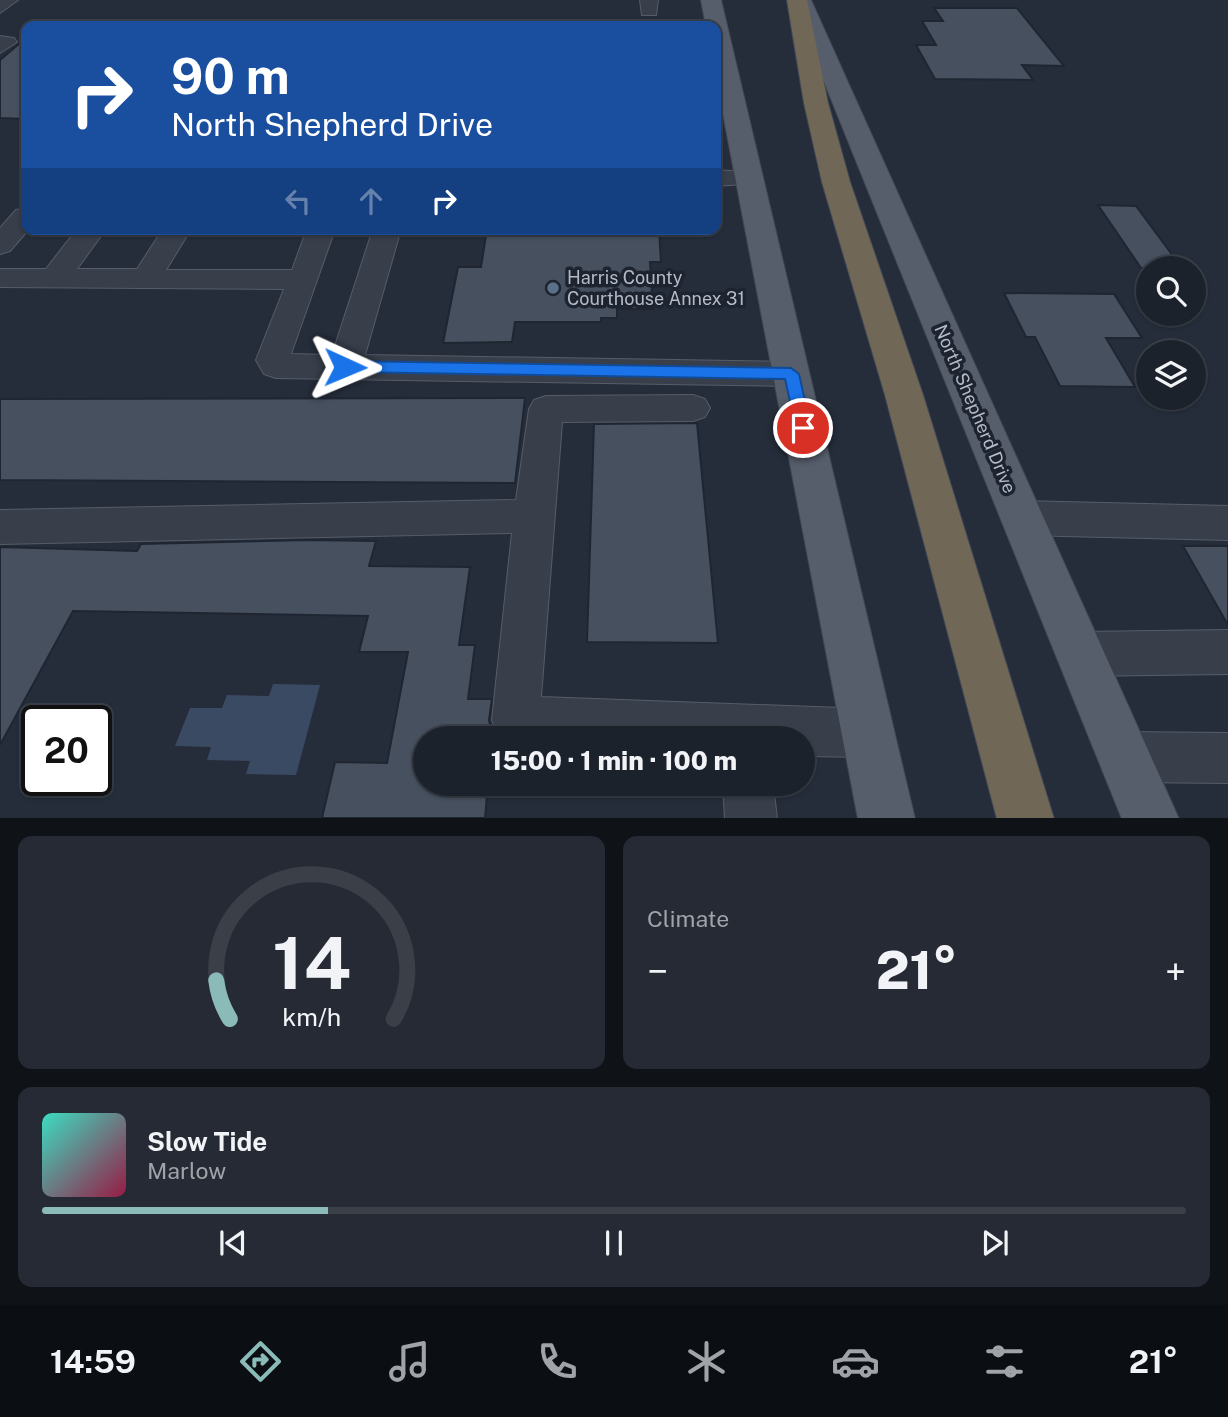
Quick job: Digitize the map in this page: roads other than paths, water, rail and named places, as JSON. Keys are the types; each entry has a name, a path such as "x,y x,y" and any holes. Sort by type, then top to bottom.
{"highway":[{"path":"799,0 816,103 836,182 904,395 1026,818"}],"main road":[{"path":"711,0 714,21"},
{"name":"North Shepherd Drive","path":"799,0 1151,818"},
{"path":"721,74 749,178 887,818"}],"street":[{"path":"0,6 9,0"},
{"path":"0,42 7,42 0,47"},
{"path":"721,178 749,178"},
{"path":"0,215 21,215"},
{"path":"0,245 21,221"},
{"path":"55,278 87,235"},
{"path":"146,279 173,235"},
{"path":"345,367 385,235"},
{"path":"317,239 272,364 791,374"},
{"path":"0,278 303,279"},
{"path":"607,726 516,720 546,410 693,408"},
{"path":"0,527 534,516"},
{"path":"1022,518 1228,523"},
{"path":"1080,654 1228,652"},
{"path":"815,734 869,733"},
{"path":"1125,757 1228,758"},
{"path":"749,796 751,818"}],"water":[{"path":"273,684 320,685 296,775 246,774 250,761 207,760 211,747 175,746 190,708 222,708 227,695 269,696"}],"place":[{"name":"Harris County Courthouse Annex 31","path":"553,288"}]}
